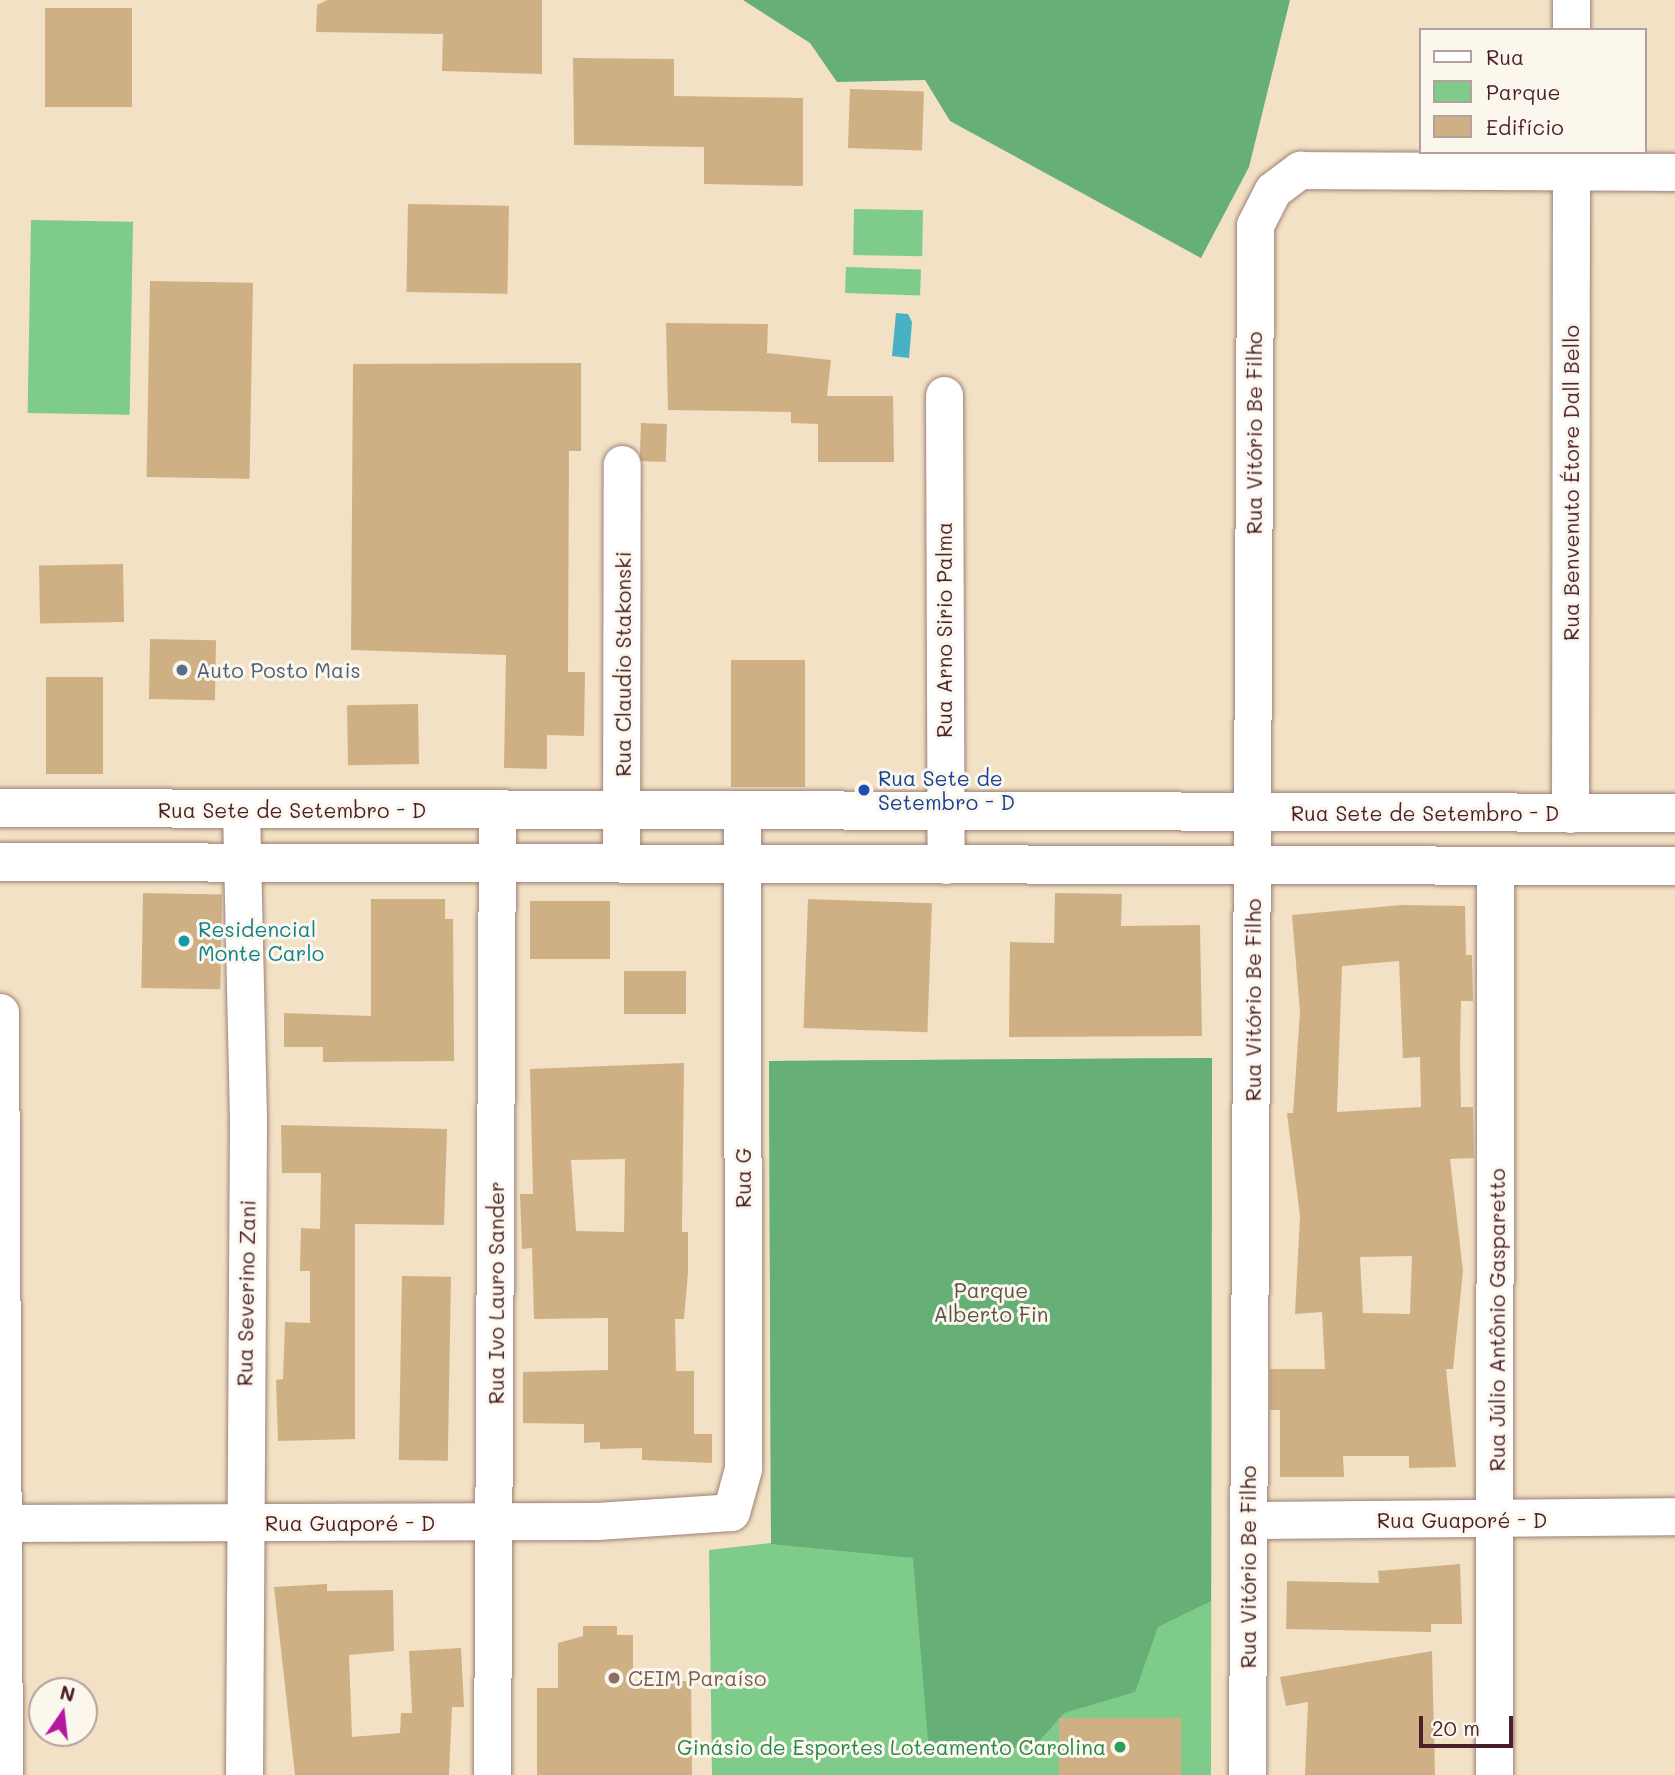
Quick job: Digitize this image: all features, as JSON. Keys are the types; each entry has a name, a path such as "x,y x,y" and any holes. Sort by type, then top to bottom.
{"street":[{"path":"1571,0 1571,28"},
{"path":"1571,161 1675,172"},
{"name":"Rua Vitório Be Filho","path":"1247,1775 1254,868 1255,225 1273,190 1300,170 1571,161"},
{"name":"Rua Benvenuto Étore Dall Bello","path":"1570,814 1571,161"},
{"name":"Rua Arno Sirio Palma","path":"944,395 946,865"},
{"name":"Rua Claudio Stakonski","path":"621,863 622,464"},
{"name":"Rua Sete de Setembro - D","path":"0,808 1675,813"},
{"name":"Rua Severino Zani","path":"241,810 248,1123 243,1775"},
{"name":"Rua Ivo Lauro Sander","path":"492,1775 497,810"},
{"path":"1038,811 1043,866"},
{"name":"Rua G","path":"701,1519 731,1512 743,1469 742,812"},
{"path":"0,862 497,867 621,863 1254,868 1675,866"},
{"name":"Rua Júlio Antônio Gasparetto","path":"1494,1775 1498,1521 1495,866"},
{"path":"0,1012 4,1775"},
{"name":"Rua Guaporé - D","path":"1248,1520 1498,1521 1675,1517"},
{"name":"Rua Guaporé - D","path":"3,1523 243,1524 701,1519"}],"green space":[{"path":"743,0 1290,0 1249,167 1201,258 950,121 925,80 837,82 810,43"},
{"path":"854,209 923,210 922,256 853,255"},
{"path":"31,220 133,222 130,415 28,413"},
{"path":"846,267 921,270 920,296 845,293"},
{"name":"Parque Alberto Fin","path":"1212,1058 1211,1775 712,1775 709,1550 771,1543 769,1061"},
{"name":"Parque Alberto Fin","path":"1212,1058 1211,1601 1158,1627 1135,1692 1064,1713 1034,1747 929,1753 913,1558 771,1544 769,1061"}],"water":[{"path":"896,313 908,314 912,322 909,358 892,356"}],"building":[{"path":"327,0 542,0 542,74 442,71 443,34 316,32 317,5"},
{"path":"45,8 132,8 132,107 45,107"},
{"path":"573,58 674,59 674,96 803,98 803,186 704,184 704,147 574,145"},
{"path":"850,89 924,92 922,151 848,148"},
{"path":"408,204 509,206 507,294 406,292"},
{"path":"150,281 253,283 250,479 147,477"},
{"path":"666,323 768,324 767,353 831,360 827,396 893,396 894,462 818,462 818,424 791,423 791,412 668,410"},
{"path":"581,363 581,451 569,451 568,672 585,672 584,736 547,735 547,769 504,768 506,655 351,650 353,364"},
{"path":"641,423 667,424 666,462 640,461"},
{"path":"123,564 124,622 40,623 39,565"},
{"name":"Auto Posto Mais","path":"150,639 216,640 215,700 149,699"},
{"path":"731,660 805,660 805,787 731,787"},
{"path":"46,677 103,677 103,774 46,774"},
{"path":"418,704 419,764 348,765 347,705"},
{"name":"Residencial Monte Carlo","path":"143,893 222,894 220,989 141,988"},
{"path":"1055,893 1122,894 1121,926 1200,925 1202,1036 1009,1037 1010,942 1054,943"},
{"path":"371,899 445,899 445,919 453,919 454,1061 323,1062 323,1047 284,1047 284,1013 371,1016"},
{"path":"808,899 932,903 927,1032 803,1028"},
{"path":"530,901 610,901 610,959 530,959"},
{"path":"1401,905 1465,906 1466,955 1472,955 1473,1001 1461,1001 1461,1107 1473,1107 1474,1158 1450,1159 1463,1271 1453,1369 1446,1369 1456,1467 1409,1468 1409,1456 1343,1456 1344,1477 1280,1477 1280,1410 1270,1410 1270,1369 1325,1369 1322,1312 1295,1314 1300,1216 1287,1113 1293,1113 1300,1012 1292,915","holes":["1399,961 1403,1058 1420,1057 1421,1107 1337,1112 1342,966","1412,1256 1410,1314 1363,1313 1360,1257"]},
{"path":"624,971 686,971 686,1014 624,1014"},
{"path":"684,1063 682,1232 688,1232 688,1272 684,1319 675,1319 676,1371 694,1371 694,1434 712,1434 712,1463 642,1460 642,1448 600,1449 600,1442 584,1443 584,1424 523,1423 523,1372 608,1370 608,1318 534,1319 532,1248 522,1249 520,1194 533,1194 530,1069","holes":["625,1159 624,1232 576,1231 571,1160"]},
{"path":"281,1125 447,1129 444,1225 355,1224 355,1439 278,1441 276,1380 283,1379 285,1322 310,1323 310,1271 300,1271 301,1228 320,1229 321,1173 282,1173"},
{"path":"402,1276 451,1277 448,1461 399,1460"},
{"path":"1460,1564 1462,1624 1431,1624 1431,1632 1286,1629 1287,1581 1379,1583 1378,1571"},
{"path":"327,1584 327,1591 393,1590 394,1651 349,1655 352,1737 400,1733 401,1713 412,1713 409,1651 461,1648 464,1707 452,1707 449,1775 295,1775 274,1587"},
{"path":"583,1626 617,1626 617,1635 633,1635 633,1682 691,1681 692,1775 537,1775 537,1688 558,1688 558,1643 583,1636"},
{"path":"1432,1651 1435,1775 1305,1775 1308,1702 1286,1706 1280,1677"},
{"name":"Ginásio de Esportes Loteamento Carolina","path":"1059,1718 1181,1718 1181,1775 1059,1775"}],"place":[{"name":"Auto Posto Mais","path":"182,670"},
{"name":"Rua Sete de Setembro - D","path":"864,790"},
{"name":"Residencial Monte Carlo","path":"184,941"},
{"name":"CEIM Paraíso","path":"614,1678"},
{"name":"Ginásio de Esportes Loteamento Carolina","path":"1120,1747"}]}
